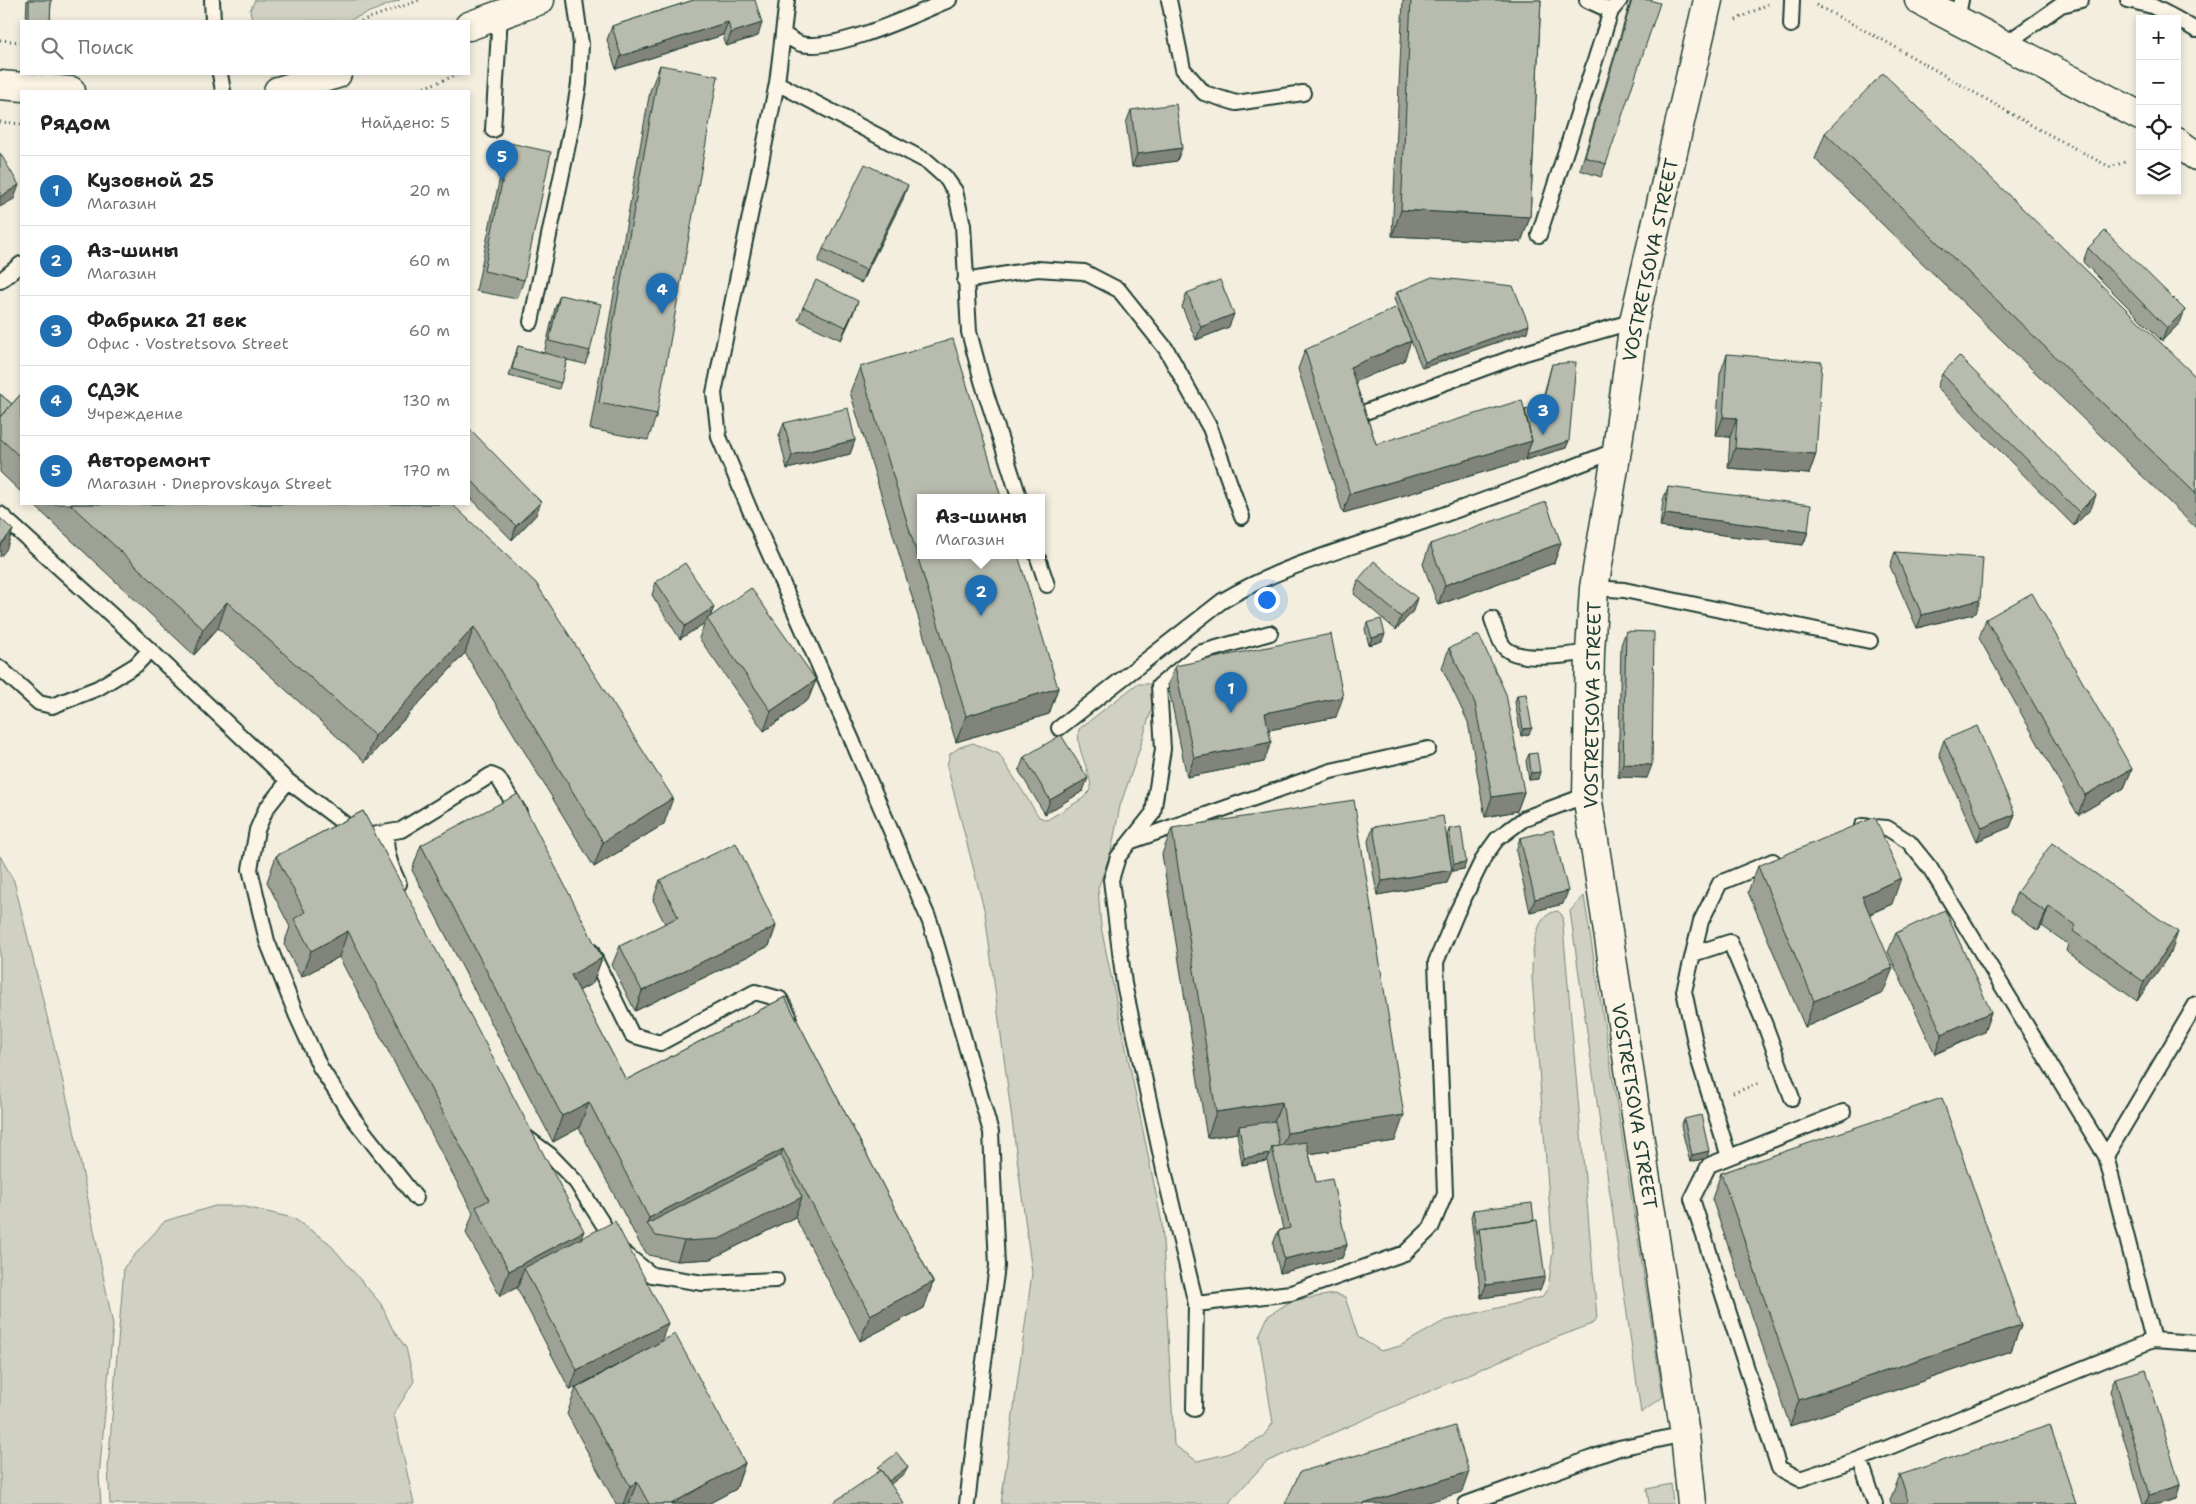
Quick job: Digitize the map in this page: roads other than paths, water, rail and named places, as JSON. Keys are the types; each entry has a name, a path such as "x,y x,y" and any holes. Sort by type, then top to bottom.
{"street":[{"path":"470,26 540,0"},
{"name":"VOSTRETSOVA STREET","path":"1692,1504 1684,1434 1587,795 1590,652 1594,588 1617,450 1634,321 1708,0"},
{"path":"1919,0 1959,10 2004,44 2136,114"},
{"path":"281,90 334,75"},
{"path":"0,86 57,90"},
{"path":"2181,145 2196,156"}],"lane":[{"path":"212,0 213,20"},
{"path":"531,322 579,84 581,44 575,0"},
{"path":"787,0 777,82 714,393 720,437 749,508 930,922 991,1132 997,1266 967,1504"},
{"path":"783,34 800,44 835,43 950,0"},
{"path":"1170,0 1183,69 1204,93 1236,103 1303,93"},
{"path":"1588,0 1611,11"},
{"path":"1539,235 1611,11 1620,0"},
{"path":"1791,25 1792,0"},
{"path":"2004,44 2061,5 2081,0"},
{"path":"2128,0 2152,6 2169,15"},
{"path":"493,130 500,15"},
{"path":"2181,21 2196,30"},
{"path":"220,75 223,90"},
{"path":"777,82 928,162 945,177 955,191 963,225 969,332 1018,494"},
{"path":"0,281 20,265"},
{"path":"965,281 1037,269 1084,272 1119,290 1166,349 1210,428 1242,517"},
{"path":"1368,410 1525,353 1634,321"},
{"path":"1060,728 1222,601 1249,585 1300,563 1393,532 1617,450"},
{"path":"0,514 150,650 288,781 354,831 372,835 401,830 491,775 498,778 523,820"},
{"path":"1039,559 1047,585"},
{"path":"1594,588 1624,590 1870,641"},
{"path":"1492,619 1504,648 1519,656 1590,652"},
{"path":"1194,1409 1196,1304 1167,1184 1124,984 1111,880 1118,857 1152,813 1163,749 1159,686 1199,653 1270,633"},
{"path":"0,668 39,704 52,706 98,688 136,665 150,650"},
{"path":"1131,842 1331,771 1428,749"},
{"path":"288,781 266,809 257,830 250,869 267,941 296,1014 320,1067 353,1118 416,1198"},
{"path":"1196,1304 1291,1293 1405,1253 1431,1228 1446,1194 1436,962 1457,912 1484,857 1497,839 1525,818 1587,795"},
{"path":"1851,829 1860,826 1887,828 1909,842 1930,868 2106,1156 2153,1340"},
{"path":"386,834 385,846 404,894"},
{"path":"1729,1157 1699,1061 1684,991 1701,921 1720,883 1790,854"},
{"path":"585,940 632,1035 660,1043 756,992 780,999 798,1031"},
{"path":"1693,954 1730,942 1765,1024 1792,1098"},
{"path":"2106,1156 2196,1004"},
{"path":"1843,1112 1709,1165 1692,1199 1780,1468 1800,1479 1860,1458 2153,1340 2196,1343"},
{"path":"515,1126 528,1140 550,1155 576,1182 619,1250 652,1275 703,1283 776,1280"},
{"path":"1466,1504 1619,1448 1684,1434"},
{"path":"1860,1458 1875,1504"}],"place":[{"name":"Авторемонт","path":"502,181"},
{"name":"СДЭК","path":"662,314"},
{"name":"Фабрика 21 век","path":"1543,435"},
{"name":"Аз-шины","path":"981,616"},
{"name":"Кузовной 25","path":"1231,713"}]}
